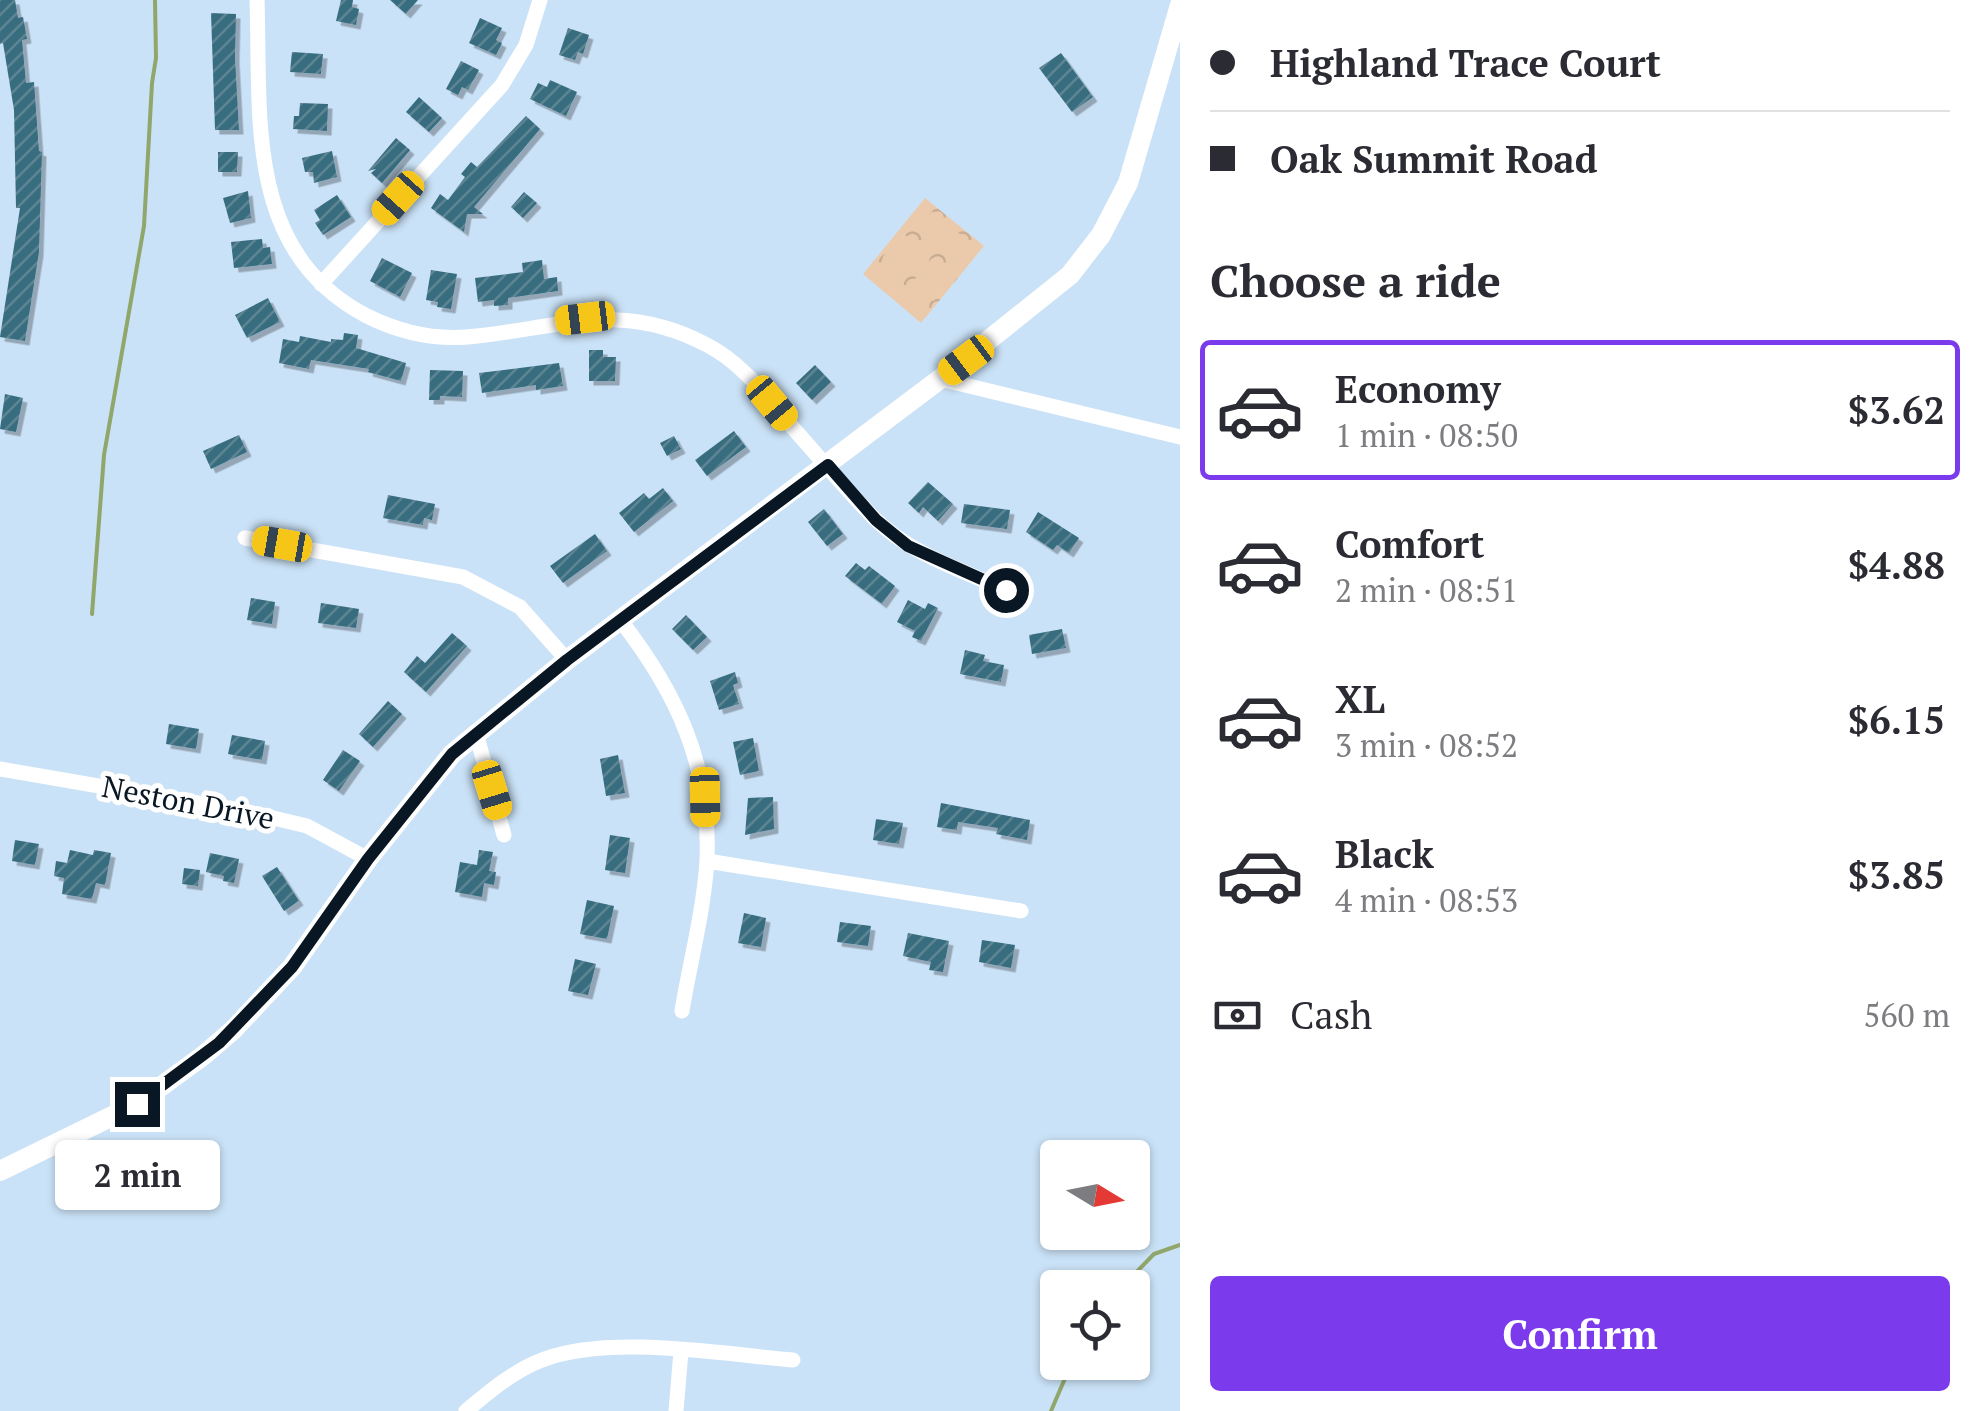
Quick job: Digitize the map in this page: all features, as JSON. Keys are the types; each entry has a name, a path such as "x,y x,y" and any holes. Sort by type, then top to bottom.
{"main road":[{"path":"0,1171 137,1104 219,1043 292,967 427,783 476,732 940,379 1070,275 1102,234 1137,159 1180,5"}],"street":[{"path":"257,0 263,152 269,195 288,242 320,284 379,322 432,336 477,336 585,318 616,318 686,334 732,361 752,379 876,520 908,546 1006,590"},
{"path":"320,284 502,85 526,45 540,0"},
{"path":"940,379 1180,437"},
{"path":"246,538 463,576 520,607 567,660"},
{"path":"621,621 656,666 690,735 705,797 707,861 682,1011"},
{"path":"476,732 504,835"},
{"name":"Neston Drive","path":"0,769 244,810 307,826 368,859"},
{"path":"707,861 1021,911"},
{"path":"466,1411 504,1380 542,1360 622,1347 793,1360"},
{"path":"676,1411 680,1351"}],"green space":[{"path":"925,198 984,246 921,323 863,274"},
{"path":"932,211 971,243 956,261 917,229"},
{"path":"903,233 925,251 917,262 894,243"},
{"path":"891,248 913,266 904,276 882,258"},
{"path":"932,258 955,276 946,286 924,268"},
{"path":"878,262 900,280 892,291 870,273"},
{"path":"920,272 942,290 934,301 912,283"},
{"path":"908,287 930,305 921,315 899,297"}],"building":[{"path":"0,0 15,0 18,18 23,17 26,83 34,82 42,152 39,252 25,341 0,337 20,208 16,208 14,110 3,43 0,44"},
{"path":"341,0 353,0 352,7 359,9 356,25 336,21"},
{"path":"390,0 418,0 406,14"},
{"path":"211,13 236,14 239,130 215,130"},
{"path":"480,18 502,28 496,40 502,43 496,55 469,43"},
{"path":"568,28 589,35 583,54 578,52 575,60 559,55"},
{"path":"292,52 323,54 321,74 290,72"},
{"path":"1061,53 1093,97 1072,112 1039,68"},
{"path":"461,61 479,70 468,90 462,87 458,95 446,89"},
{"path":"550,80 577,92 566,116 530,99 538,83 547,87"},
{"path":"419,97 442,118 429,132 406,112"},
{"path":"300,103 328,104 327,131 293,129"},
{"path":"526,116 540,129 474,207 483,214 467,214 464,232 431,208 440,194 448,200 471,162 477,167"},
{"path":"396,138 410,150 382,183 371,173 376,169 368,171"},
{"path":"332,151 337,177 314,183 313,172 305,172 302,158"},
{"path":"218,152 238,152 237,172 218,172"},
{"path":"248,191 251,218 230,223 223,198"},
{"path":"524,192 537,203 523,218 511,207"},
{"path":"337,195 351,217 323,235 315,223 320,220 314,210"},
{"path":"262,239 263,248 270,247 272,264 234,268 231,242"},
{"path":"382,258 412,273 400,297 370,281"},
{"path":"542,260 544,279 557,277 558,291 508,298 508,305 494,306 494,300 478,302 475,278 523,272 522,263"},
{"path":"431,270 457,274 451,309 426,300"},
{"path":"268,298 280,322 247,338 235,315"},
{"path":"344,333 358,335 356,348 406,363 401,381 368,372 369,369 311,360 309,369 279,363 283,339 299,342 300,336 331,342 343,340"},
{"path":"589,350 603,350 603,357 616,357 615,381 589,381"},
{"path":"559,363 563,386 536,390 536,385 482,393 479,373"},
{"path":"815,365 831,382 812,400 796,383"},
{"path":"430,370 463,371 462,397 429,400"},
{"path":"5,394 23,398 16,432 0,429"},
{"path":"734,431 746,447 707,476 695,460"},
{"path":"239,435 247,452 211,469 203,451"},
{"path":"674,436 681,449 667,456 660,443"},
{"path":"928,482 953,504 938,521 923,507 919,513 908,503"},
{"path":"663,488 673,501 634,532 619,513 644,493 649,499"},
{"path":"388,495 435,504 432,520 424,518 423,525 383,518"},
{"path":"964,504 1010,510 1007,529 961,523"},
{"path":"824,509 843,534 827,546 808,522"},
{"path":"1038,512 1079,538 1069,553 1057,545 1053,550 1026,532"},
{"path":"595,534 607,551 563,583 550,566"},
{"path":"856,563 865,570 869,566 895,586 882,604 845,576"},
{"path":"251,598 275,602 272,624 247,620"},
{"path":"908,600 925,609 928,603 938,608 921,641 912,637 915,631 897,622"},
{"path":"321,603 359,609 356,628 318,623"},
{"path":"686,615 707,637 693,650 672,629"},
{"path":"1062,629 1066,648 1032,654 1029,635"},
{"path":"452,633 467,646 426,692 404,672 417,656 425,663"},
{"path":"965,650 985,655 983,661 1004,665 1001,682 960,674"},
{"path":"735,672 738,683 733,685 739,704 719,710 710,681"},
{"path":"388,701 402,714 373,747 359,734"},
{"path":"169,724 199,729 196,749 166,744"},
{"path":"232,735 265,741 262,760 228,754"},
{"path":"753,738 759,771 740,775 733,742"},
{"path":"343,750 360,761 339,791 323,780"},
{"path":"618,755 625,793 606,796 600,759"},
{"path":"773,797 774,829 745,835 748,798"},
{"path":"941,803 1030,820 1027,840 996,834 998,828 958,822 957,830 937,827"},
{"path":"876,819 903,823 899,844 873,840"},
{"path":"610,835 630,838 625,873 605,870"},
{"path":"15,840 39,844 35,865 12,861"},
{"path":"70,850 93,855 94,850 111,853 105,885 96,883 92,899 62,894 64,878 54,876 56,861 67,863"},
{"path":"479,850 493,852 489,871 496,872 494,885 484,883 482,897 455,892 460,862 477,865"},
{"path":"210,853 239,859 234,883 206,872"},
{"path":"277,867 299,901 284,911 262,876"},
{"path":"184,868 200,870 198,886 182,884"},
{"path":"587,900 614,906 607,939 580,934"},
{"path":"744,913 766,918 761,947 738,943"},
{"path":"840,922 871,926 868,946 837,942"},
{"path":"908,933 949,941 943,972 929,970 931,962 903,956"},
{"path":"982,940 1015,945 1011,968 979,962"},
{"path":"575,959 596,964 588,995 568,991"}],"waterway":[{"path":"92,614 104,455 144,226 156,58 155,0"},
{"path":"1138,1270 1154,1254 1180,1245"},
{"path":"1051,1411 1064,1380"}],"route":[{"path":"137,1104 219,1043 292,967 368,859 452,754 567,660 828,465 876,520 908,546 1006,590"}]}
